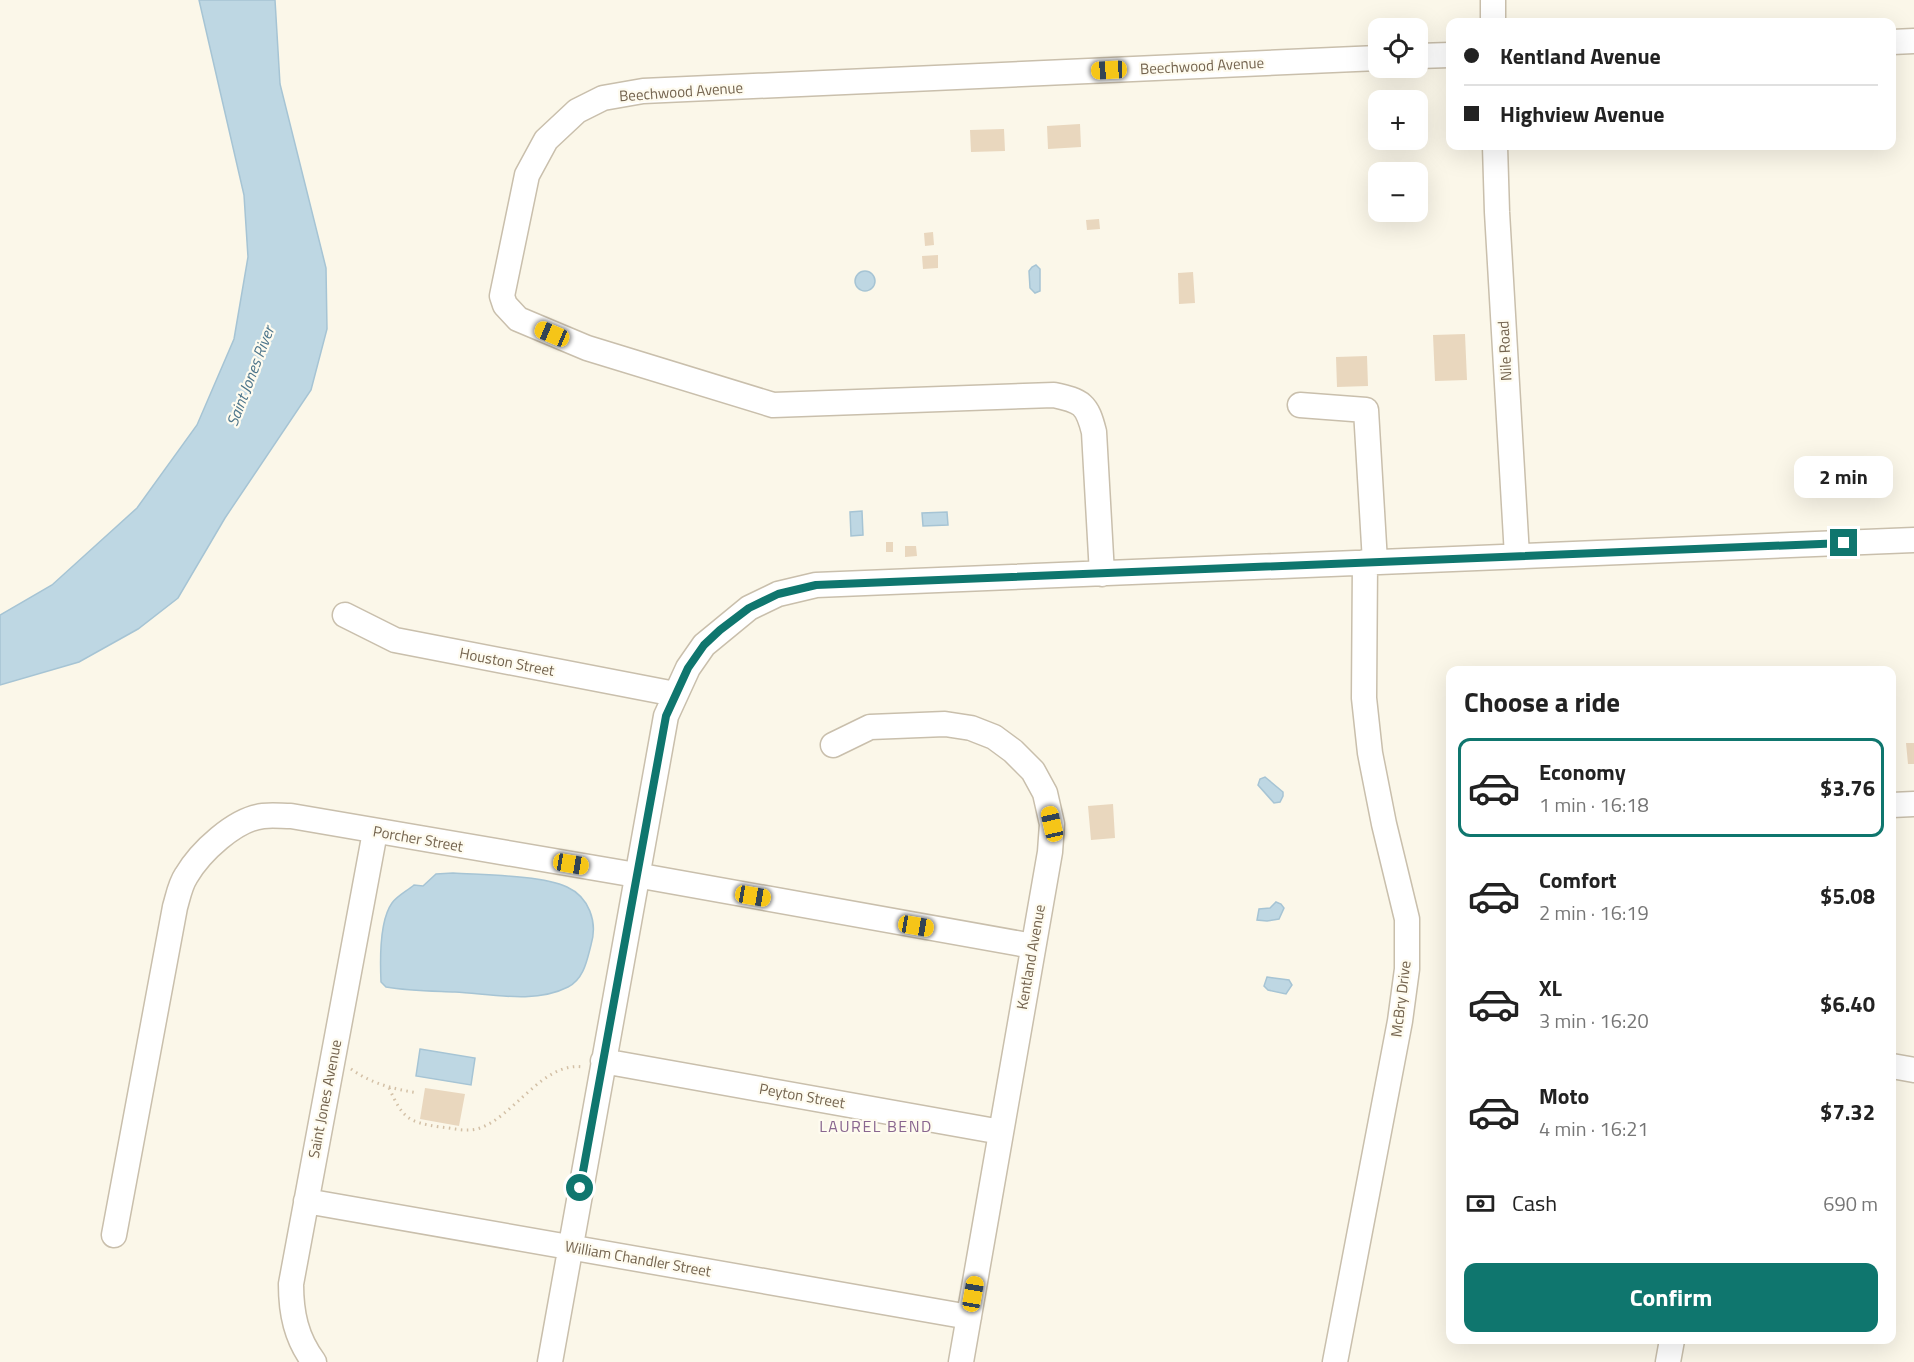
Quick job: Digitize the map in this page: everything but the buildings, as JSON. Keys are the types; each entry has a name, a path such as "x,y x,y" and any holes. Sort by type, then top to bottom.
{"street":[{"path":"1493,0 1493,18"},
{"path":"1896,42 1914,41"},
{"path":"1428,56 1446,55"},
{"name":"Beechwood Avenue","path":"1102,574 1094,432 1090,414 1076,400 1054,395 773,405 587,348 518,319 505,305 502,296 527,175 546,140 578,111 603,98 643,92 1368,58"},
{"name":"Nile Road","path":"1496,150 1497,212 1517,556"},
{"name":"McBry Drive","path":"1300,405 1366,410 1370,562 1364,698 1370,753 1407,919 1407,969 1400,1021 1335,1362"},
{"path":"550,1362 570,1247 595,1064 636,875 666,716 688,668 704,645 749,608 778,594 816,585 1914,540"},
{"name":"Houston Street","path":"345,615 395,640 675,694"},
{"name":"Kentland Avenue","path":"833,745 870,727 945,724 971,728 994,737 1013,751 1033,771 1046,794 1052,824 1050,852 961,1362"},
{"path":"1896,805 1914,804"},
{"name":"Porcher Street","path":"114,1235 175,907 184,877 209,847 221,837 261,816 291,816 1033,946"},
{"name":"Saint Jones Avenue","path":"314,1362 298,1337 291,1310 291,1284 375,831"},
{"name":"Peyton Street","path":"595,1064 1001,1132"},
{"path":"1896,1067 1914,1070"},
{"name":"William Chandler Street","path":"306,1201 969,1317"},
{"path":"1668,1362 1671,1344"}],"path":[{"path":"388,1088 399,1109 408,1119 417,1123 466,1130 486,1126 553,1074 567,1067 595,1064"},
{"path":"349,1068 388,1088 418,1093"}],"water":[{"name":"Saint Jones River","path":"199,0 275,0 280,84 326,268 327,329 311,390 225,518 178,598 138,629 79,662 0,685 0,615 52,585 137,508 197,425 234,339 248,257 244,195"},
{"path":"1036,265 1040,269 1040,291 1035,293 1030,288 1029,271"},
{"path":"865,271 872,274 875,281 872,288 865,291 858,288 855,281 858,274"},
{"path":"862,511 863,535 851,536 850,512"},
{"path":"947,512 948,525 923,526 922,513"},
{"path":"1265,777 1283,792 1280,802 1274,803 1258,785 1260,779"},
{"path":"453,873 543,880 575,891 590,911 593,928 586,963 578,979 568,987 555,992 527,997 386,987 381,982 381,941 385,920 392,903 414,885 423,886 436,874"},
{"path":"1276,902 1284,908 1279,919 1257,920 1259,909 1270,908"},
{"path":"1267,977 1289,980 1292,985 1286,994 1268,990 1264,986"},
{"path":"420,1049 475,1058 471,1085 416,1076"}],"district":[{"name":"LAUREL BEND","path":"876,1126"}],"route":[{"path":"580,1188 666,716 688,668 704,645 749,608 778,594 816,585 1844,543"}]}
